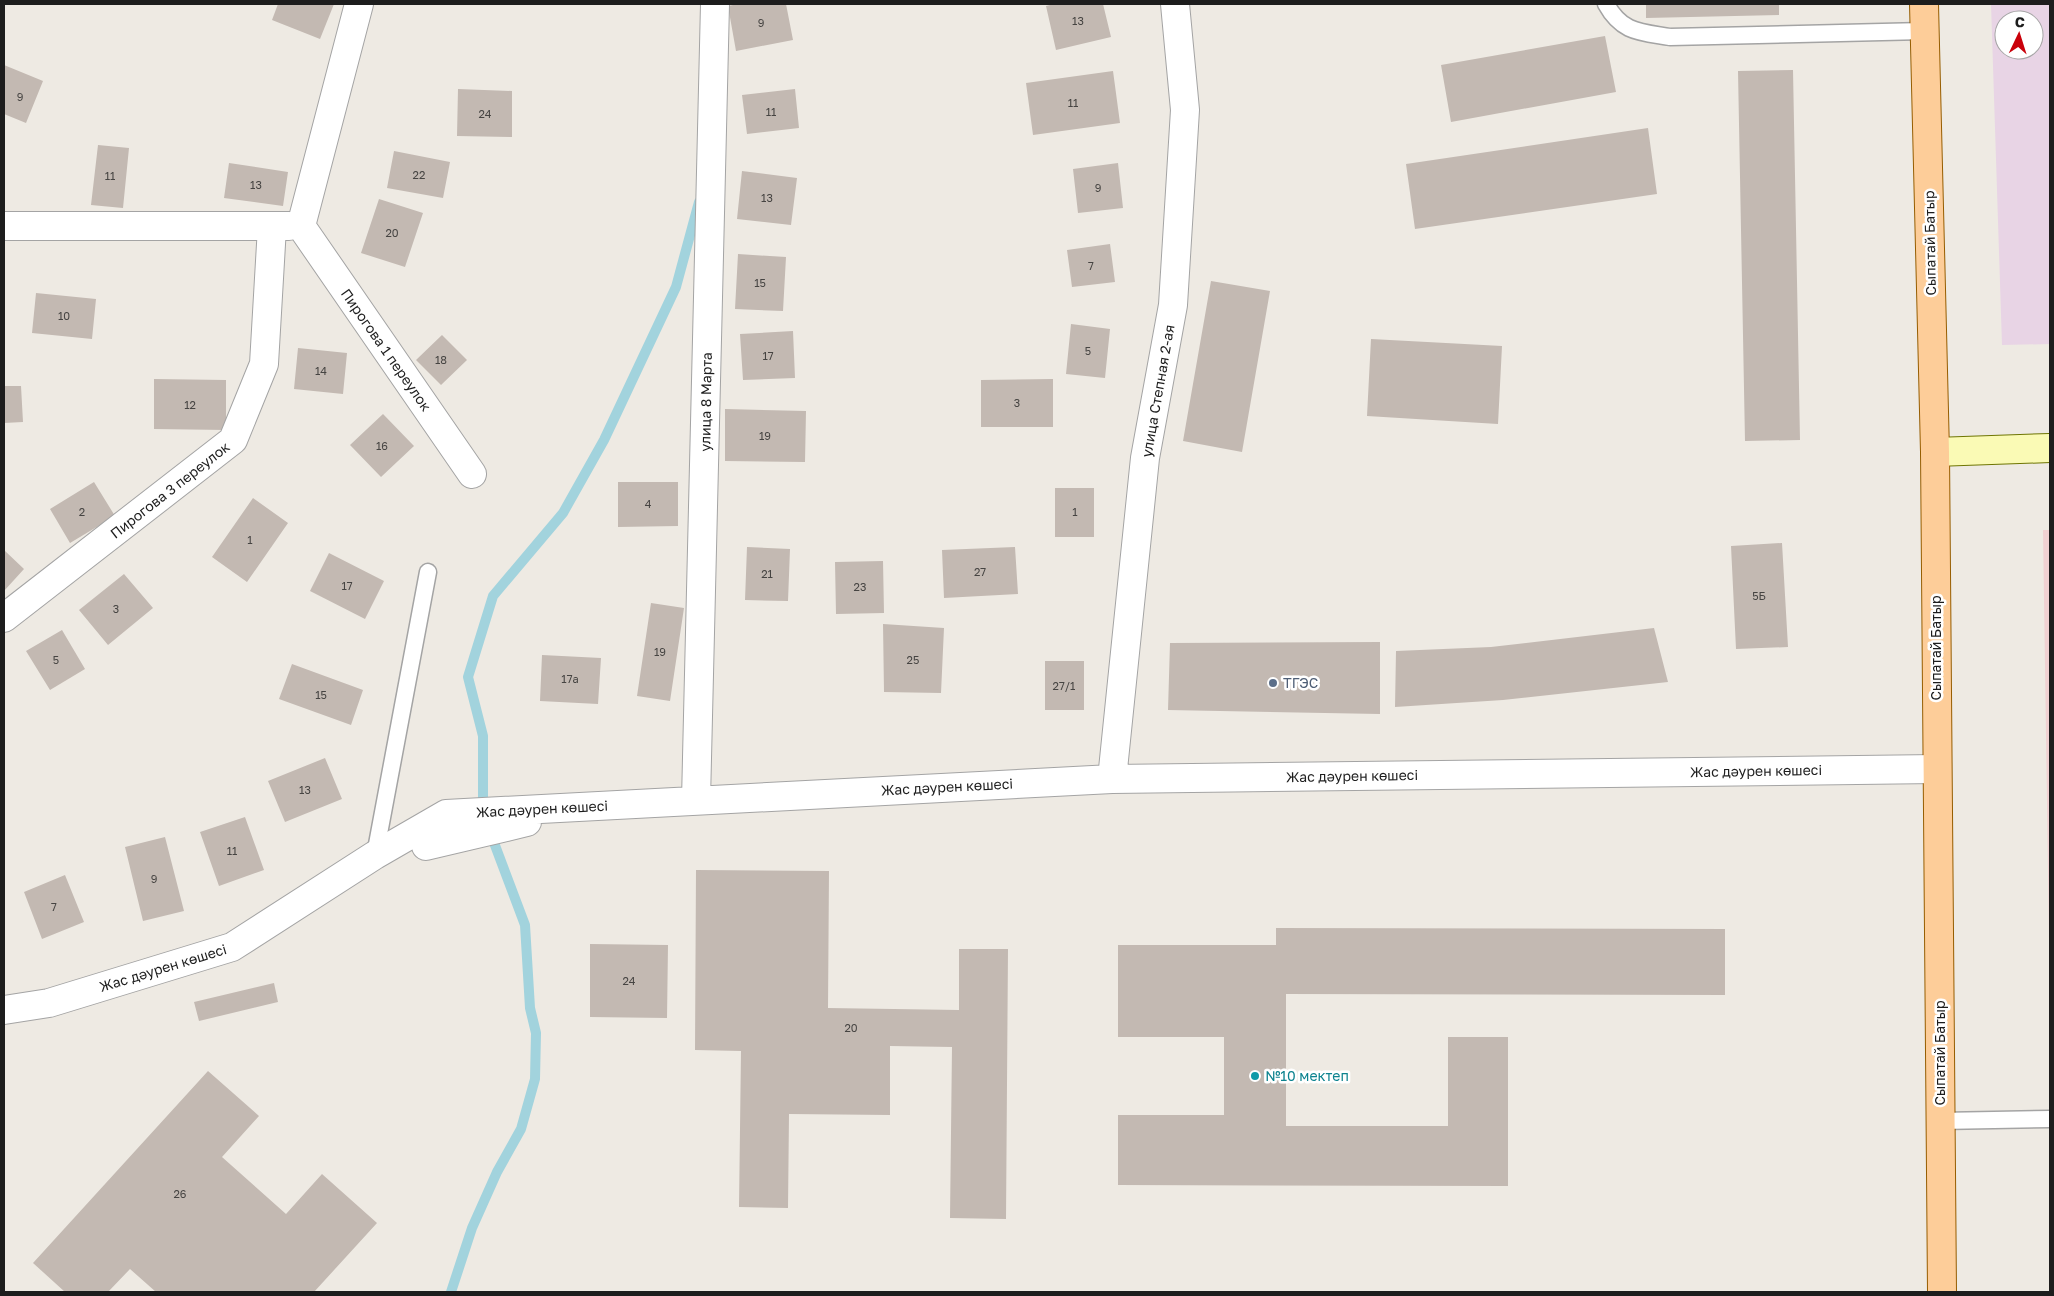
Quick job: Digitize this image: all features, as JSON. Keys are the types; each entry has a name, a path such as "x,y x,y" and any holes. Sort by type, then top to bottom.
{"main road":[{"name":"Сыпатай Батыр","path":"1924,4 1935,452 1942,1292"},
{"path":"1935,452 2050,448"}],"street":[{"path":"4,226 301,226 359,4"},
{"name":"улица 8 Марта","path":"696,800 714,4"},
{"name":"улица Степная 2-ая","path":"1112,779 1145,458 1173,305 1186,110 1175,4"},
{"name":"Пирогова 1 переулок","path":"301,226 472,474"},
{"name":"Пирогова 3 переулок","path":"4,618 234,440 264,364 272,227"},
{"name":"Жас дәурен көшесі","path":"4,1010 49,1003 232,947 375,855 446,814 1112,779 1937,769"},
{"path":"426,846 547,818"}],"lane":[{"path":"1606,4 1615,20 1622,24 1638,32 1670,37 1924,31"},
{"path":"375,855 428,572"},
{"path":"1940,1121 2050,1119"}],"shaded area":[{"path":"1991,4 2050,4 2050,344 2002,345"},
{"path":"2043,530 2050,530 2050,1007"}],"building":[{"path":"278,4 334,4 320,39 272,20"},
{"path":"738,4 786,4 793,40 736,51 728,6"},
{"path":"1054,4 1103,4 1111,37 1056,50 1046,6"},
{"path":"1646,4 1779,4 1779,15 1646,18"},
{"path":"1605,36 1616,92 1451,122 1441,65"},
{"path":"4,65 43,81 26,123 4,114"},
{"path":"1793,70 1800,440 1745,441 1738,71"},
{"path":"1113,71 1120,123 1033,135 1026,83"},
{"path":"458,89 512,91 512,137 457,136"},
{"path":"795,89 799,128 747,134 742,95"},
{"path":"1648,128 1657,194 1415,229 1406,164"},
{"path":"98,145 129,148 123,208 91,205"},
{"path":"394,151 450,162 443,198 387,188"},
{"path":"229,163 288,172 283,206 224,198"},
{"path":"1118,163 1123,208 1078,213 1073,169"},
{"path":"742,171 797,178 791,225 737,219"},
{"path":"379,199 423,213 405,267 361,253"},
{"path":"1110,244 1115,282 1072,287 1067,250"},
{"path":"738,254 786,257 783,311 735,309"},
{"path":"1211,281 1270,291 1242,452 1183,441"},
{"path":"36,293 96,299 92,339 32,333"},
{"path":"1071,324 1110,329 1105,378 1066,374"},
{"path":"793,331 795,378 743,380 740,334"},
{"path":"442,335 467,360 441,385 416,360"},
{"path":"1371,339 1502,346 1498,424 1367,416"},
{"path":"298,348 347,353 343,394 294,389"},
{"path":"154,379 226,380 226,430 154,429"},
{"path":"1053,379 1053,427 981,427 981,380"},
{"path":"4,386 21,386 23,422 4,423"},
{"path":"725,409 806,411 805,462 725,461"},
{"path":"383,414 414,446 381,477 350,445"},
{"path":"94,482 115,516 70,543 50,509"},
{"path":"618,482 678,482 678,526 618,527"},
{"path":"1055,488 1094,488 1094,537 1055,537"},
{"path":"253,498 288,523 247,582 212,557"},
{"path":"1782,543 1788,647 1736,649 1731,546"},
{"path":"747,547 790,549 788,601 745,600"},
{"path":"1015,547 1018,594 944,598 942,550"},
{"path":"4,550 24,569 4,591"},
{"path":"329,553 384,581 365,619 310,591"},
{"path":"883,561 884,613 836,614 835,562"},
{"path":"124,574 153,608 108,645 79,610"},
{"path":"651,603 684,608 670,701 637,696"},
{"path":"883,624 944,628 941,693 884,692"},
{"path":"1654,628 1668,682 1503,700 1395,707 1396,651 1491,647"},
{"path":"62,630 85,669 50,690 26,651"},
{"path":"1380,642 1380,714 1168,710 1170,643"},
{"path":"542,655 601,658 598,704 540,701"},
{"path":"1045,661 1084,661 1084,710 1045,710"},
{"path":"292,664 363,690 351,725 279,699"},
{"path":"325,758 342,799 285,822 268,781"},
{"path":"245,817 264,870 219,886 200,832"},
{"path":"165,837 184,911 143,921 125,847"},
{"path":"696,870 829,871 828,1008 959,1010 959,949 1008,949 1006,1219 950,1218 952,1047 890,1046 890,1115 789,1114 788,1208 739,1207 741,1051 695,1050"},
{"path":"65,875 84,922 42,939 24,892"},
{"name":"№10 мектеп","path":"1276,928 1725,929 1725,995 1286,994 1286,1126 1448,1126 1448,1037 1508,1037 1508,1186 1118,1185 1118,1115 1224,1115 1224,1037 1118,1037 1118,945 1276,945"},
{"path":"590,944 668,945 667,1018 590,1017"},
{"path":"274,983 278,1002 199,1021 194,1002"},
{"path":"208,1071 259,1116 222,1157 286,1214 322,1174 377,1223 314,1292 156,1292 130,1269 108,1292 65,1292 33,1263"}],"waterway":[{"path":"483,811 483,736 468,677 493,596 563,513 604,440 676,287 699,202"},
{"path":"451,1292 472,1228 497,1172 521,1129 535,1079 536,1033 530,1008 525,925 490,832"}],"place":[{"name":"ТГЭС","path":"1273,683"},
{"name":"№10 мектеп","path":"1255,1076"}]}
